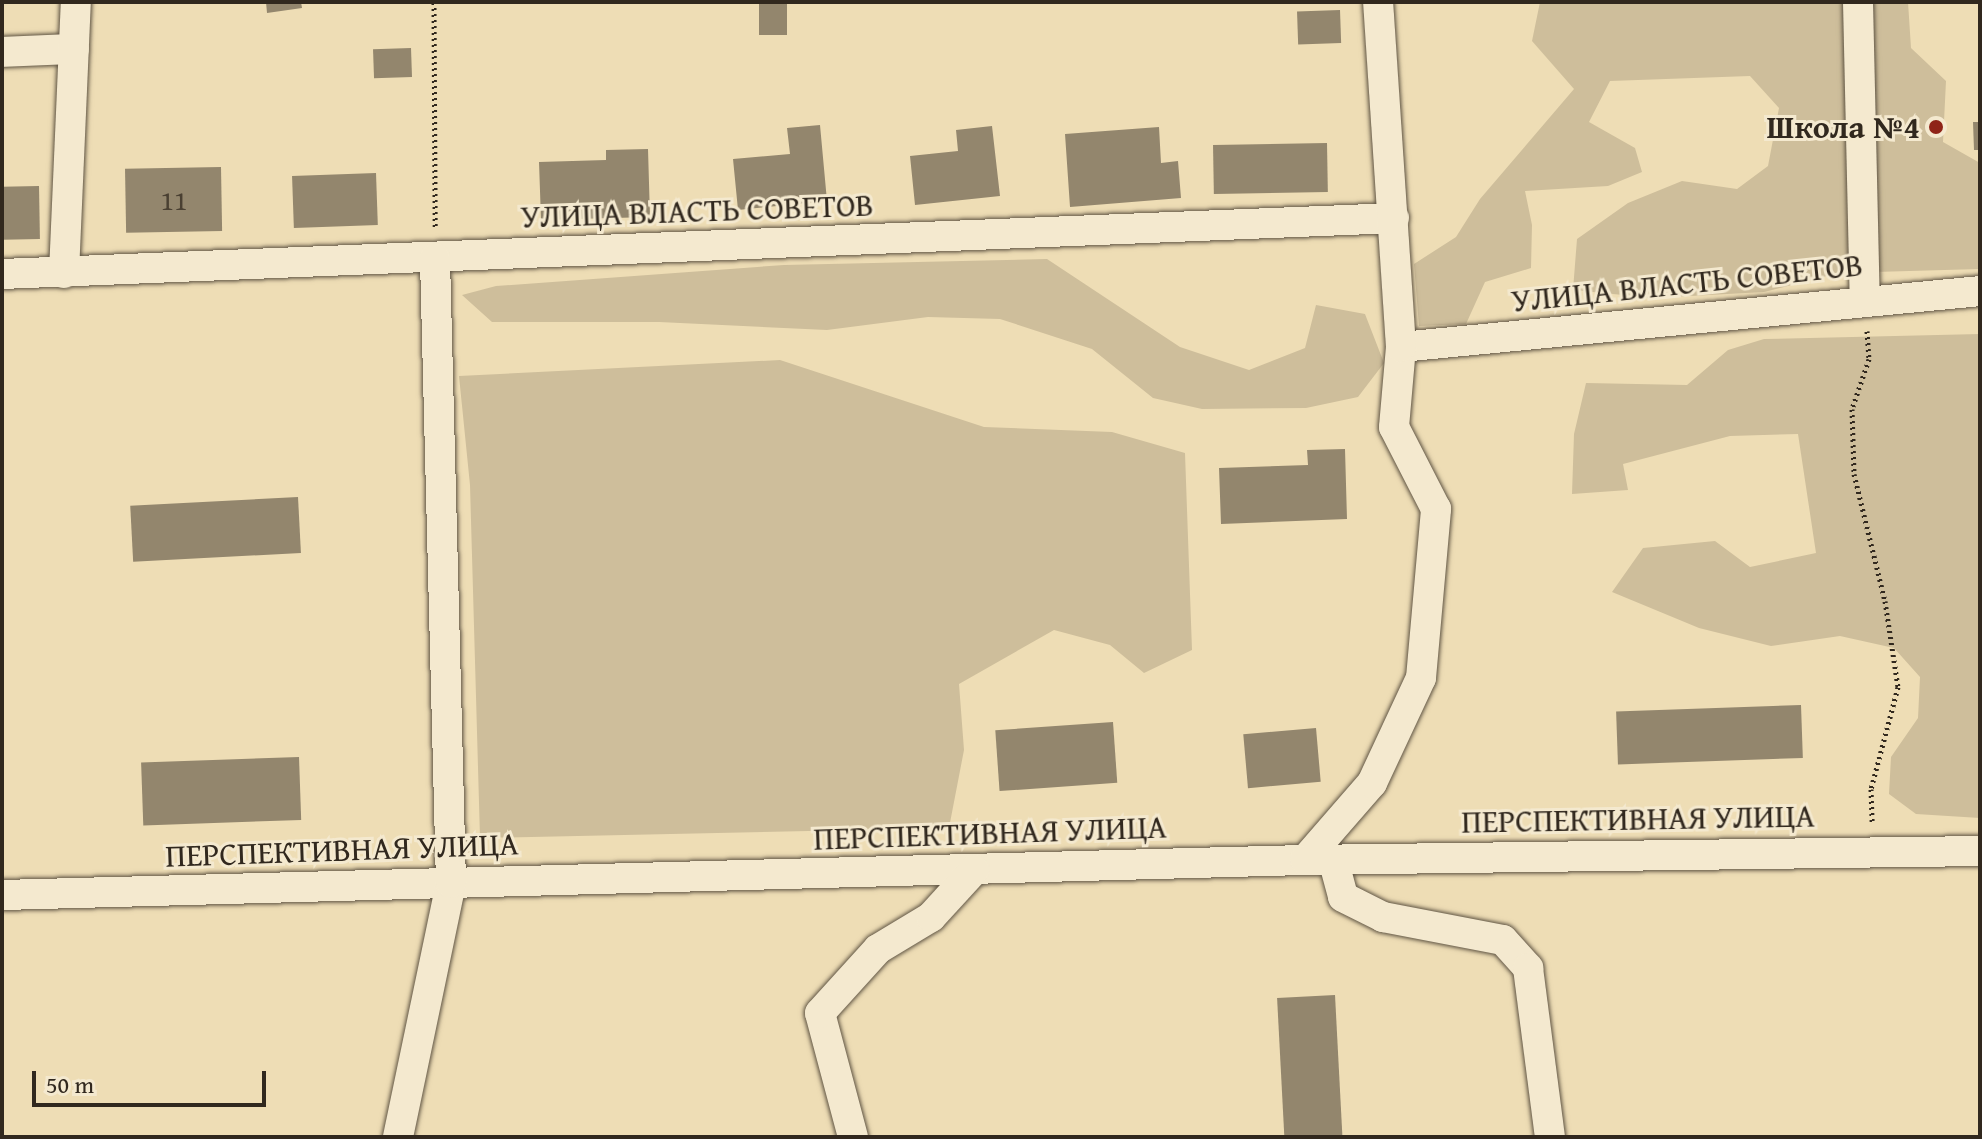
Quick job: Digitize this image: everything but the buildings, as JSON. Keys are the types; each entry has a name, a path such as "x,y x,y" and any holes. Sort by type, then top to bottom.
{"street":[{"path":"64,273 76,2"},
{"path":"1858,2 1865,302"},
{"path":"1381,5 1401,347 1394,427 1436,509 1421,678 1372,783 1319,859 1343,897 1383,917 1503,940 1528,968 1550,1137"},
{"path":"2,52 74,49"},
{"name":"УЛИЦА ВЛАСТЬ СОВЕТОВ","path":"2,274 1394,218"},
{"path":"398,1137 451,883 435,258"},
{"name":"УЛИЦА ВЛАСТЬ СОВЕТОВ","path":"1401,347 1980,291"},
{"name":"ПЕРСПЕКТИВНАЯ УЛИЦА","path":"2,895 1319,859 1980,851"},
{"path":"853,1137 820,1013 878,949 931,917 974,870"}],"path":[{"path":"434,2 435,258"},
{"path":"1865,302 1869,359 1852,409 1854,474 1885,601 1898,687 1871,789 1873,853"}],"shaded area":[{"path":"1540,2 1908,2 1911,48 1946,81 1943,142 1980,163 1980,269 1839,273 1764,292 1653,298 1573,290 1577,239 1628,203 1682,181 1737,189 1768,166 1779,108 1750,76 1610,81 1589,122 1635,148 1642,172 1608,186 1525,191 1532,225 1531,268 1485,282 1466,324 1419,326 1414,264 1456,237 1480,199 1574,89 1532,41"},
{"path":"1047,259 1180,347 1249,370 1305,348 1316,305 1365,314 1384,363 1358,397 1306,408 1202,409 1153,398 1092,349 1000,319 928,317 827,330 659,322 492,322 462,295 496,286 784,265"},
{"path":"1980,334 1980,818 1916,814 1889,794 1891,757 1918,718 1920,677 1894,648 1840,636 1771,646 1699,628 1612,592 1643,548 1715,541 1750,567 1816,553 1798,434 1730,436 1623,464 1628,490 1572,494 1574,434 1586,383 1687,385 1728,350 1764,339"},
{"path":"780,360 984,427 1112,432 1185,453 1192,650 1144,673 1110,645 1054,630 959,684 964,750 949,828 480,838 470,485 459,376"}],"place":[{"name":"Школа №4","path":"1936,127"}]}
